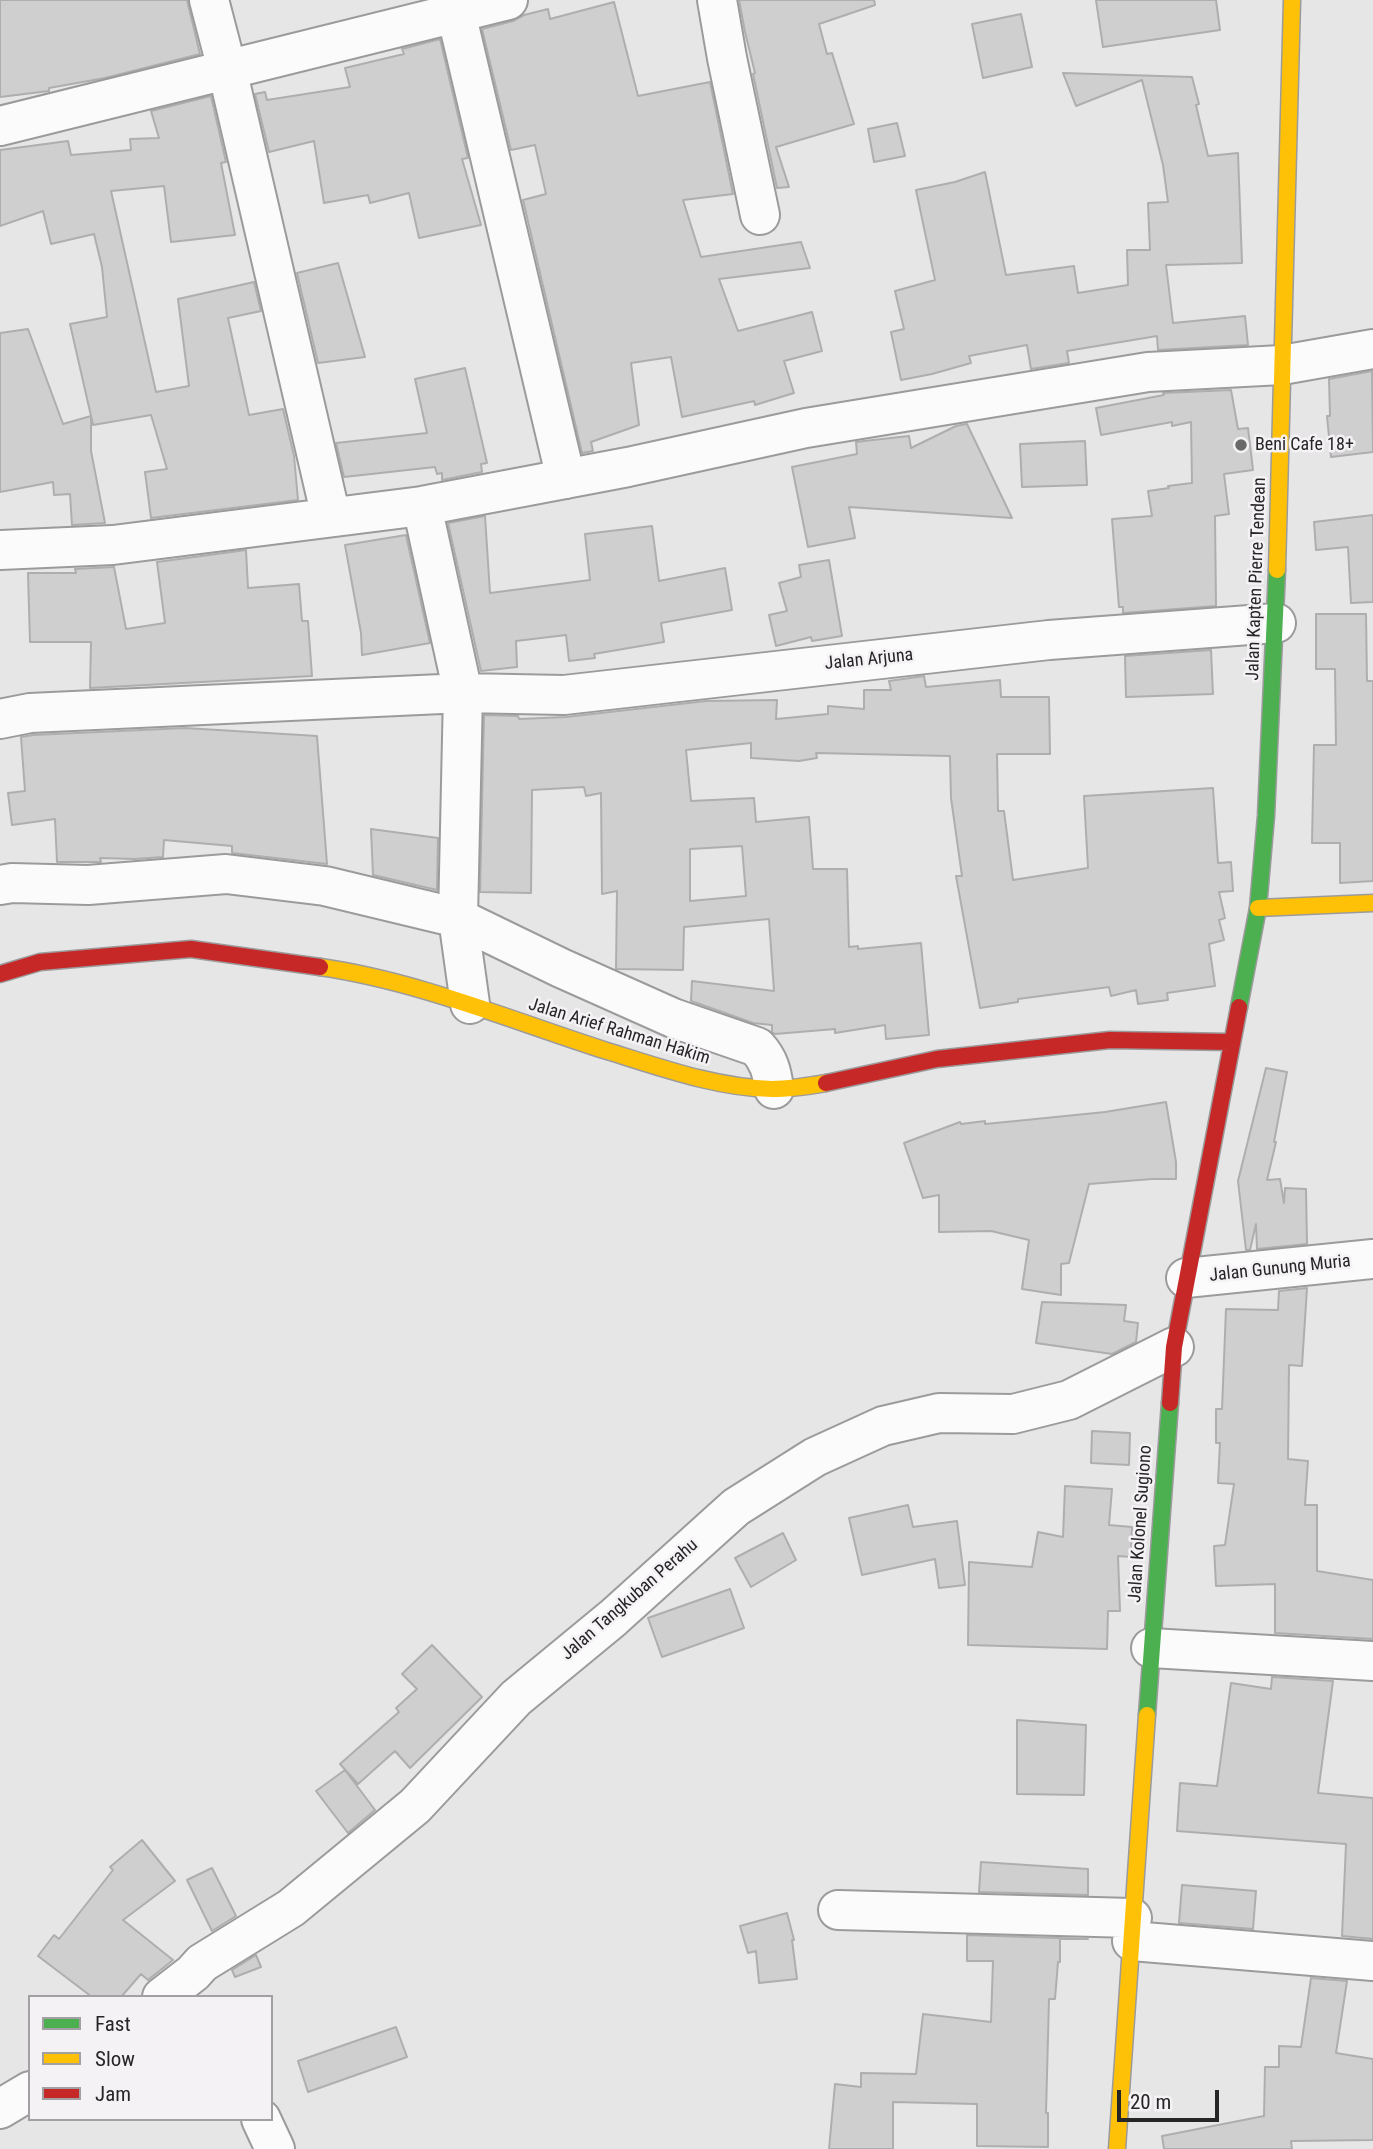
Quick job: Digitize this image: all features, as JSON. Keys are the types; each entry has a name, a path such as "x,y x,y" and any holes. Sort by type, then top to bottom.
{"main road":[{"name":"Jalan Kapten Pierre Tendean","path":"1258,908 1266,816 1276,623 1292,0"},
{"path":"1258,908 1373,903"},
{"name":"Jalan Kolonel Sugiono","path":"1117,2149 1174,1347 1258,908"},
{"name":"Jalan Arief Rahman Hakim","path":"0,974 40,962 191,949 348,971 470,1004 667,1070 742,1086 774,1089 823,1084 937,1059 1110,1040 1232,1042"}],"street":[{"path":"209,0 331,517"},
{"path":"0,126 227,69 454,6 508,0"},
{"path":"717,0 760,215"},
{"path":"454,6 566,479"},
{"path":"0,550 113,545 422,506 566,479 806,428 1148,372 1282,365 1373,349"},
{"path":"422,506 463,693 458,918 470,1004"},
{"name":"Jalan Arjuna","path":"0,719 30,713 463,693 564,695 1049,640 1276,623"},
{"path":"0,886 12,883 88,884 226,874 325,886 458,918 673,1018 757,1047 765,1056 772,1072 774,1089"},
{"name":"Jalan Gunung Muria","path":"1186,1278 1373,1259"},
{"name":"Jalan Tangkuban Perahu","path":"168,1995 199,1985 202,1963 291,1909 415,1806 516,1698 613,1618 736,1507 815,1457 883,1426 939,1413 1013,1414 1069,1400 1174,1347"},
{"path":"1151,1648 1373,1661"},
{"path":"838,1910 1132,1930 1373,1961"},
{"path":"0,2109 28,2092"},
{"path":"262,2121 275,2149"}],"building":[{"path":"0,0 187,0 200,54 105,78 49,88 49,91 0,97"},
{"path":"739,0 874,0 875,5 819,24 827,54 832,53 854,124 776,147 789,187 777,188"},
{"path":"1096,0 1216,0 1220,30 1103,47"},
{"path":"614,2 638,96 710,82 733,194 683,200 701,257 801,242 810,268 719,279 738,331 812,312 822,351 784,361 794,393 755,405 754,401 682,417 671,357 631,363 639,425 591,442 593,451 582,453 523,200 546,194 535,145 511,150 482,29 548,9 550,19"},
{"path":"1021,14 1032,67 983,78 972,24"},
{"path":"440,39 468,158 462,159 481,225 419,238 409,193 370,203 368,195 324,203 314,141 269,152 255,94 265,92 267,100 350,87 345,68 404,54 402,49"},
{"path":"1063,73 1192,77 1208,156 1238,153 1242,263 1166,265 1173,323 1245,316 1248,345 1158,350 1157,336 1067,351 1069,363 1031,369 1027,345 969,356 971,363 901,380 891,332 904,329 895,291 935,280 916,190 955,182 985,172 1006,275 1074,266 1078,293 1128,285 1127,250 1150,250 1148,203 1168,202 1163,165 1142,80 1076,106"},
{"path":"211,96 226,162 221,163 235,235 171,242 164,186 111,191 156,392 189,386 178,299 254,282 261,311 228,318 249,415 283,409 294,456 298,500 151,518 145,472 167,469 151,415 93,425 70,324 107,317 102,267 94,234 51,244 43,211 0,226 0,150 68,141 71,155 131,150 130,139 159,138 151,111"},
{"path":"897,123 905,156 874,162 868,129"},
{"path":"338,263 365,357 318,363 297,273"},
{"path":"28,329 63,424 91,416 91,451 105,523 72,525 70,494 54,495 53,482 0,492 0,333"},
{"path":"465,368 487,463 481,464 482,472 442,480 442,473 437,474 435,467 344,477 336,443 427,433 415,379"},
{"path":"1372,371 1373,452 1331,457 1327,416 1330,416 1329,379"},
{"path":"1231,390 1238,429 1248,428 1253,470 1224,474 1229,514 1215,516 1216,606 1123,613 1123,607 1119,607 1112,519 1152,516 1148,491 1192,483 1191,422 1172,426 1172,422 1101,435 1096,408 1164,395 1163,393"},
{"path":"967,424 1012,518 849,507 855,538 808,547 792,467 857,454 856,442 909,436 911,448 956,426"},
{"path":"1085,441 1087,485 1022,487 1020,444"},
{"path":"1373,515 1373,602 1351,603 1348,547 1316,550 1314,522"},
{"path":"485,516 490,593 590,580 585,534 652,526 659,581 725,568 732,610 661,623 664,642 594,654 595,658 569,661 566,635 516,641 517,667 481,671 448,523"},
{"path":"406,535 430,643 362,655 361,633 345,545"},
{"path":"246,550 248,588 299,584 302,621 308,621 312,676 90,688 91,642 30,642 28,573 76,573 75,569 114,567 126,629 165,623 157,562"},
{"path":"829,560 842,636 812,641 811,637 776,646 769,615 787,611 779,583 801,577 799,565"},
{"path":"1316,614 1366,614 1367,681 1373,681 1373,881 1340,883 1340,843 1312,843 1314,745 1336,745 1335,669 1316,669"},
{"path":"1211,650 1213,694 1126,697 1125,656"},
{"path":"924,676 926,687 1000,680 1001,697 1049,697 1050,754 997,754 998,811 1004,811 1013,880 1088,868 1084,796 1213,788 1218,863 1231,862 1233,891 1219,892 1225,918 1219,920 1224,940 1209,944 1215,986 1167,993 1168,1000 1138,1004 1136,990 1111,996 1109,987 1018,999 1018,1002 980,1008 956,876 962,876 951,798 950,756 816,753 817,758 799,761 751,758 751,743 686,750 691,801 754,798 756,822 809,817 813,869 847,869 849,947 858,946 858,949 921,943 929,1035 886,1039 885,1025 835,1033 835,1029 775,1034 772,1032 772,1025 753,1023 691,1001 692,981 774,991 769,919 684,927 683,970 616,969 617,891 602,894 601,793 586,796 584,787 532,790 531,893 480,892 484,715 518,716 519,719 566,717 706,701 777,700 776,719 828,714 828,706 864,709 864,690 891,690 889,681","holes":["742,846 746,896 690,901 690,849"]},
{"path":"185,728 317,736 327,864 232,853 232,846 164,840 163,857 57,862 55,819 12,825 8,793 25,791 21,737"},
{"path":"371,829 438,838 437,890 373,875"},
{"path":"1266,1068 1287,1072 1267,1180 1280,1179 1284,1203 1285,1188 1306,1189 1307,1244 1257,1249 1256,1224 1250,1250 1246,1250 1238,1181"},
{"path":"1166,1102 1176,1162 1176,1179 1089,1184 1069,1263 1061,1264 1061,1295 1022,1289 1029,1240 991,1231 939,1232 939,1195 923,1198 904,1143 960,1122 985,1121 985,1124 1016,1121 1105,1112"},
{"path":"1307,1288 1302,1366 1289,1365 1288,1459 1308,1461 1305,1505 1317,1505 1317,1571 1373,1580 1373,1639 1275,1633 1275,1584 1216,1586 1214,1546 1225,1545 1234,1484 1218,1483 1220,1443 1216,1443 1216,1409 1222,1409 1226,1309 1278,1310 1279,1291"},
{"path":"1042,1302 1126,1305 1124,1321 1138,1323 1136,1342 1112,1354 1036,1343"},
{"path":"1092,1431 1130,1433 1129,1465 1091,1463"},
{"path":"1065,1486 1112,1489 1109,1525 1132,1527 1131,1557 1118,1556 1120,1611 1108,1611 1107,1649 968,1645 969,1562 1032,1567 1038,1532 1063,1537"},
{"path":"908,1505 913,1527 957,1521 965,1585 939,1588 935,1559 862,1575 849,1518"},
{"path":"783,1533 796,1560 751,1587 735,1558"},
{"path":"730,1589 744,1628 662,1657 648,1618"},
{"path":"432,1645 482,1697 410,1768 395,1751 358,1784 340,1764 399,1712 396,1708 417,1689 402,1674"},
{"path":"1272,1677 1333,1681 1318,1793 1373,1798 1373,1939 1342,1936 1346,1844 1177,1831 1180,1783 1217,1786 1231,1683 1271,1689"},
{"path":"1017,1720 1086,1725 1084,1795 1017,1794"},
{"path":"345,1770 375,1810 348,1833 316,1791"},
{"path":"142,1840 175,1881 123,1920 173,1960 148,1980 141,1974 123,1995 89,1995 38,1956 54,1935 59,1939 113,1870 110,1867"},
{"path":"981,1862 1088,1869 1088,1895 979,1892"},
{"path":"212,1868 236,1916 212,1931 187,1880"},
{"path":"1182,1885 1256,1891 1253,1929 1179,1923"},
{"path":"787,1913 794,1940 797,1979 759,1983 756,1951 748,1953 740,1926"},
{"path":"967,1935 1088,1939 1060,1939 1055,1999 1049,1999 1046,2113 1048,2147 977,2146 977,2104 893,2102 893,2149 829,2149 835,2084 861,2087 861,2073 916,2074 923,2014 991,2022 993,1961 967,1961"},
{"path":"256,1955 261,1967 235,1977 232,1970"},
{"path":"1311,1978 1347,1981 1336,2053 1373,2059 1373,2140 1291,2141 1292,2149 1164,2149 1162,2136 1264,2116 1265,2067 1279,2067 1279,2046 1301,2047"},
{"path":"396,2027 407,2057 308,2092 298,2061"}],"traffic: fast":[{"path":"1239,1007 1258,908 1266,816 1277,570"},
{"path":"1147,1715 1170,1403"}],"traffic: slow":[{"path":"1277,570 1292,0"},
{"path":"1258,908 1373,903"},
{"path":"320,967 357,973 429,992 607,1051 709,1081 772,1089 826,1083"},
{"path":"1117,2149 1147,1715"}],"traffic: jam":[{"path":"0,974 40,962 191,949 320,967"},
{"path":"1170,1403 1174,1347 1239,1007"},
{"path":"826,1083 937,1059 1110,1040 1232,1042"}],"place":[{"name":"Beni Cafe 18+","path":"1241,445"}]}
